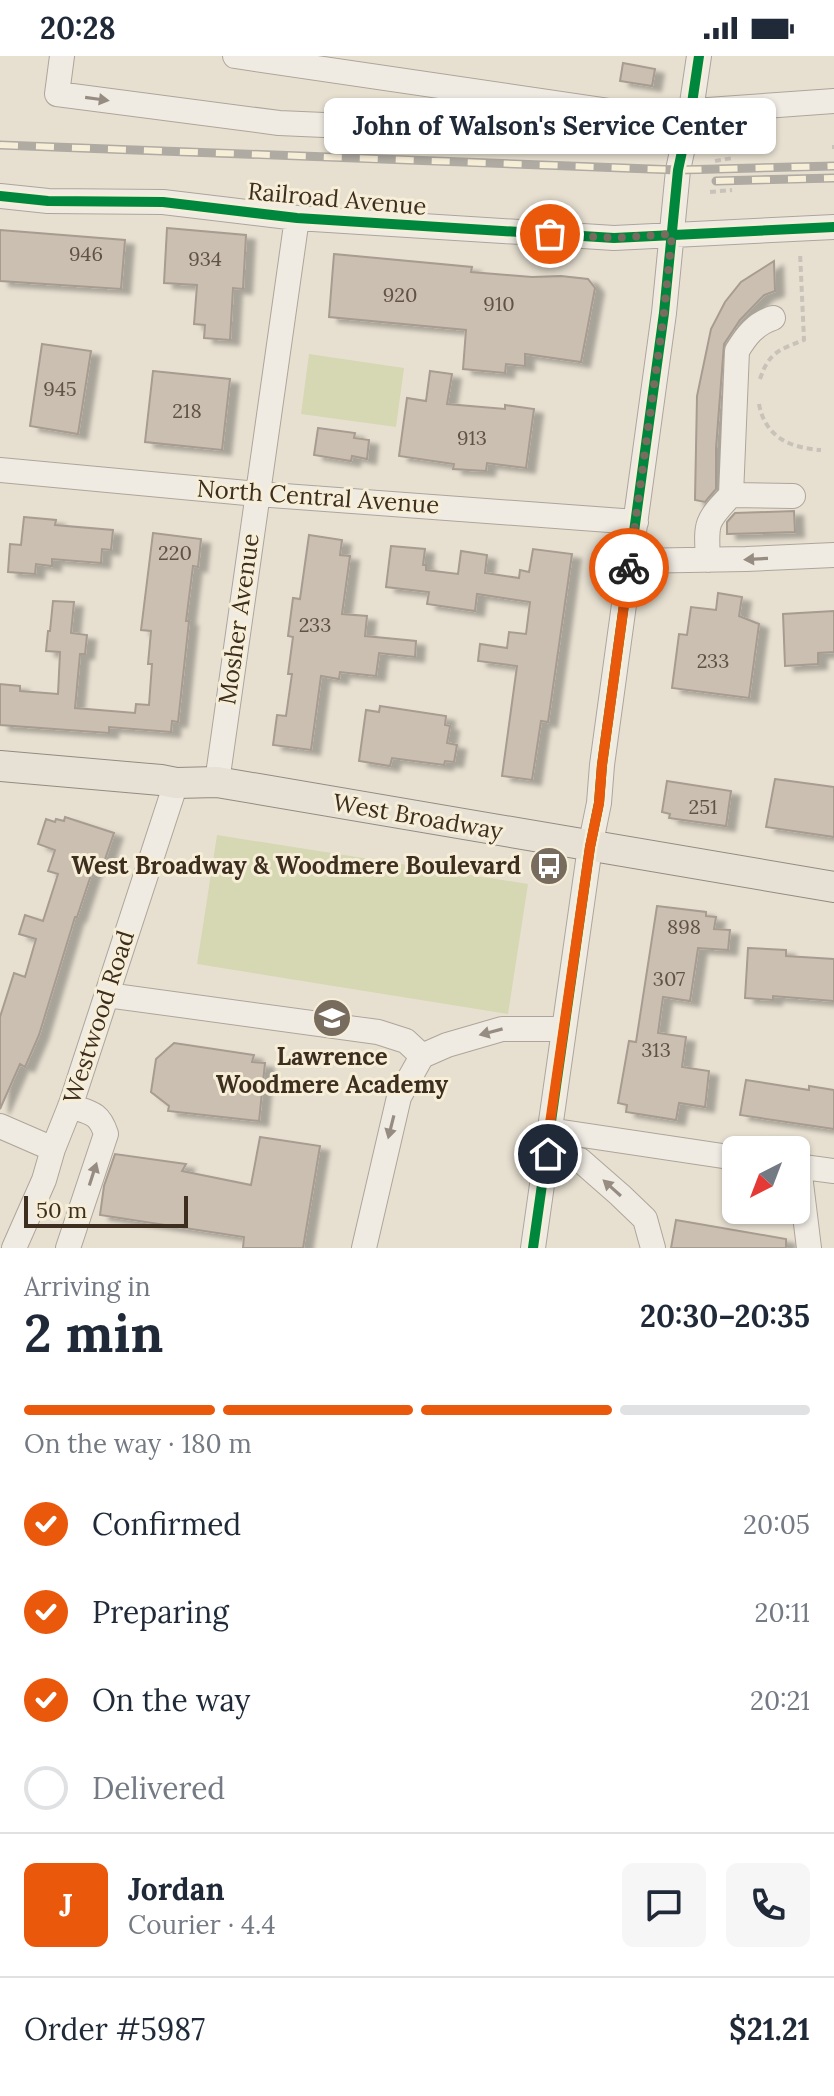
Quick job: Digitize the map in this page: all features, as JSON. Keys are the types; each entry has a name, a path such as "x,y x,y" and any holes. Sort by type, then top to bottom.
{"main road":[{"name":"West Broadway","path":"0,766 176,783 217,782 834,887"}],"street":[{"path":"62,56 57,94 279,123 571,136 576,106"},
{"path":"235,56 318,62 637,115 834,101"},
{"path":"533,1248 590,847 599,803 664,313 678,170 699,56"},
{"name":"Railroad Avenue","path":"0,196 48,201 163,202 297,218 614,238 834,227"},
{"name":"Mosher Avenue","path":"217,782 297,218"},
{"path":"708,560 707,529 711,515 731,495 737,351 747,335 762,322 773,318"},
{"name":"North Central Avenue","path":"0,470 257,494 636,522"},
{"path":"731,495 793,496"},
{"path":"630,561 834,555"},
{"name":"Westwood Road","path":"14,1248 44,1180 70,1106 176,783"},
{"path":"107,995 378,1032 406,1041 422,1056"},
{"path":"364,1248 399,1097 422,1056 447,1045 502,1029 564,1029"},
{"path":"68,1248 106,1134 103,1123 96,1115 70,1106"},
{"path":"0,1126 53,1149"},
{"path":"548,1142 722,1157"},
{"path":"548,1142 580,1160 645,1219 653,1248"},
{"path":"810,1168 834,1171"},
{"path":"805,1224 809,1248"}],"path":[{"path":"715,161 733,158"},
{"path":"710,192 732,190"},
{"path":"760,380 772,355 780,348 804,340 800,249"},
{"path":"758,394 766,424 775,436 804,449 821,450"}],"green space":[{"path":"309,354 404,368 396,427 301,414"},
{"path":"217,835 528,884 508,1014 197,964"}],"building":[{"path":"623,63 655,69 652,86 620,81"},
{"path":"167,228 246,235 243,289 233,288 230,340 204,338 205,325 194,324 197,285 164,283"},
{"path":"0,230 125,240 121,289 0,281"},
{"path":"334,254 472,267 471,272 588,279 595,288 581,362 525,354 525,366 506,364 505,373 463,369 466,330 329,317"},
{"path":"774,261 775,291 764,295 740,320 724,344 716,489 705,502 695,500 697,396 711,329 725,302 741,282"},
{"path":"42,344 91,351 78,434 30,426"},
{"path":"153,371 230,379 222,450 145,442"},
{"path":"430,371 452,374 447,404 534,409 526,468 487,463 486,471 453,469 454,464 399,456 407,398 426,401"},
{"path":"318,428 355,433 354,438 369,440 367,459 352,456 351,461 314,455"},
{"path":"794,511 795,532 727,534 727,522 735,513"},
{"path":"24,517 56,520 55,525 113,530 111,550 102,549 101,563 52,559 52,566 36,564 35,574 8,572 10,544 21,545"},
{"path":"153,533 201,539 198,567 193,566 186,621 189,621 178,722 172,721 171,732 109,727 109,733 0,725 0,684 20,686 20,691 58,694 60,652 46,651 53,601 74,602 71,633 87,635 85,654 80,654 75,708 135,713 136,704 149,705 151,631 141,630"},
{"path":"309,535 342,540 340,555 350,556 342,614 367,616 365,636 416,641 415,657 379,653 376,676 340,672 339,679 321,676 311,750 273,745 277,715 286,716 293,637 288,636 293,598 300,599"},
{"path":"391,546 425,549 423,565 426,565 426,570 458,574 461,551 487,555 485,573 519,578 520,570 529,572 533,549 572,554 548,722 541,721 532,780 502,776 517,666 478,661 480,644 507,648 509,632 526,634 530,602 477,594 475,611 427,604 429,592 386,587"},
{"path":"718,593 742,597 739,616 759,624 749,698 672,688 679,634 687,635 691,607 716,610"},
{"path":"834,611 834,652 818,653 818,664 785,666 783,614"},
{"path":"380,706 446,716 445,725 450,726 447,743 457,745 454,762 445,761 444,765 392,758 390,766 359,761 366,710 379,712"},
{"path":"775,779 834,787 834,837 766,827"},
{"path":"667,781 731,791 726,826 669,818 670,814 662,812"},
{"path":"65,817 114,833 103,865 95,863 39,1035 25,1067 20,1064 0,1109 0,1017 14,973 25,977 36,939 19,934 25,915 43,921 58,874 48,871 55,850 38,844 46,819 55,822 56,819 64,821"},
{"path":"657,906 706,912 706,916 716,917 714,929 730,930 728,950 698,948 690,1001 663,997 658,1033 686,1037 682,1067 709,1071 705,1107 679,1103 676,1120 626,1112 627,1105 618,1103 629,1041 636,1042"},
{"path":"748,948 786,950 786,956 834,959 834,1001 773,996 773,1000 745,998"},
{"path":"174,1043 254,1055 252,1062 265,1063 259,1121 168,1111 169,1106 151,1092 156,1059"},
{"path":"746,1080 809,1090 809,1086 834,1090 834,1129 740,1115"},
{"path":"260,1137 320,1146 303,1248 243,1248 244,1237 100,1215 104,1186 115,1154 186,1164 182,1171 251,1185"},
{"path":"676,1220 786,1239 786,1248 671,1248"}],"railway":[{"path":"0,145 678,170 834,166"},
{"path":"716,181 834,178"}],"cycle path":[{"path":"533,1248 590,847 599,803 664,313 678,170 699,56"},
{"path":"0,196 48,201 163,202 297,218 614,238 834,227"}],"way so far":[{"path":"550,234 614,238 672,234 629,568"}],"place":[{"name":"John of Walson's Service Center","path":"550,234"},
{"name":"West Broadway & Woodmere Boulevard","path":"549,866"},
{"name":"Lawrence Woodmere Academy","path":"332,1018"}],"route":[{"path":"548,1154 590,847 599,803 629,568"}]}
